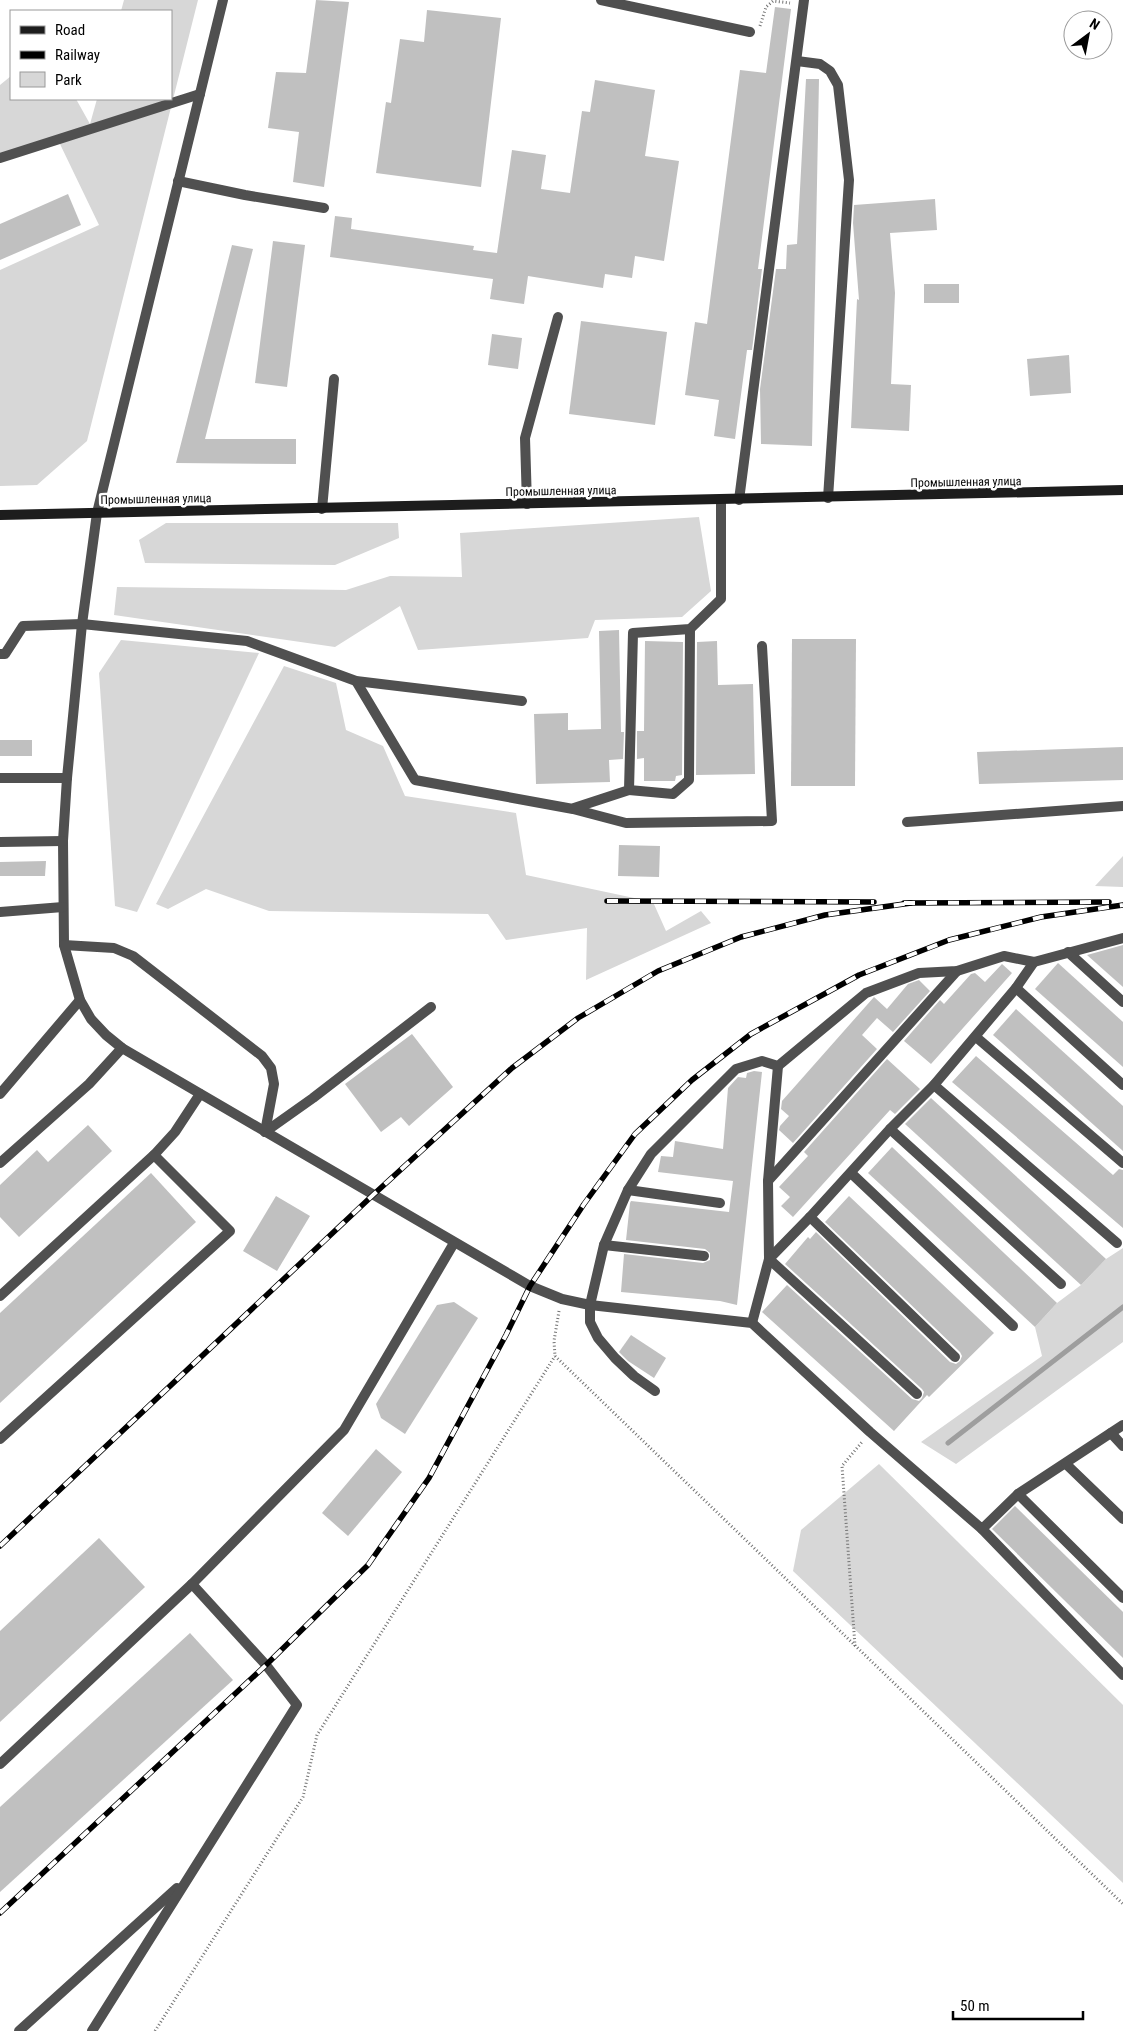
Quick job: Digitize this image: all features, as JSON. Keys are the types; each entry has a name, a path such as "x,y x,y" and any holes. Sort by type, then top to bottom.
{"street":[{"path":"223,0 97,513 82,624 67,778 63,841 64,945 80,1000 91,1019 122,1048 530,1286 562,1299 590,1305 752,1323 870,1432 982,1529 1123,1675"},
{"path":"601,0 750,32"},
{"path":"739,500 803,3"},
{"path":"797,61 820,64 830,70 838,85 849,180 828,498"},
{"path":"0,158 200,94"},
{"path":"178,181 245,195 324,208"},
{"path":"527,504 525,438 558,317"},
{"path":"322,509 334,379"},
{"name":"Промышленная улица","path":"0,515 1123,490"},
{"path":"630,790 633,633 690,629 721,599 722,500"},
{"path":"0,654 5,654 23,626 82,624 247,641 356,680 522,701"},
{"path":"573,808 630,790 673,794 689,780 690,629"},
{"path":"356,680 415,780 573,808 626,823 772,821 762,646"},
{"path":"0,778 67,778"},
{"path":"908,822 1123,806"},
{"path":"0,842 63,841"},
{"path":"0,912 63,907"},
{"path":"752,1323 769,1259 768,1180 778,1066 866,992 919,972 957,971 1004,956 1034,962 1123,938"},
{"path":"64,945 114,948 133,956 262,1056 271,1068 274,1084 265,1132"},
{"path":"1068,952 1123,1002"},
{"path":"769,1259 890,1129 934,1085 1016,988 1034,962"},
{"path":"768,1180 957,971"},
{"path":"1016,988 1123,1085"},
{"path":"0,1094 80,1000"},
{"path":"265,1132 314,1098 431,1007"},
{"path":"976,1037 1123,1163"},
{"path":"0,1163 89,1084 122,1048"},
{"path":"655,1391 634,1376 615,1358 598,1338 590,1322 590,1305 604,1245 628,1190 651,1154 736,1069 762,1061 778,1066"},
{"path":"934,1085 1117,1243"},
{"path":"0,1296 154,1155 175,1132 200,1094"},
{"path":"890,1129 1061,1284"},
{"path":"0,1439 230,1231 154,1155"},
{"path":"851,1173 1013,1326"},
{"path":"628,1190 720,1203"},
{"path":"810,1217 955,1357"},
{"path":"0,1764 192,1584 344,1430 454,1243"},
{"path":"604,1245 704,1256"},
{"path":"769,1259 917,1394"},
{"path":"982,1529 1018,1494 1123,1425"},
{"path":"1110,1433 1123,1446"},
{"path":"1066,1464 1123,1519"},
{"path":"1018,1494 1123,1598"},
{"path":"92,2031 297,1704 266,1665 192,1584"},
{"path":"20,2031 188,1879"}],"path":[{"path":"750,32 758,30 766,7 773,1 803,3"},
{"path":"154,2031 303,1797 317,1735 555,1356 554,1341 562,1299"},
{"path":"555,1356 1123,1904"},
{"path":"855,1646 842,1466 870,1432"}],"green space":[{"path":"124,0 198,0 87,441 37,485 0,486 0,270 99,225 59,142 0,161 0,85 10,77 10,100 77,100 90,124 97,100 172,100 172,10 121,10"},
{"path":"699,517 711,591 682,617 595,620 588,638 418,650 400,606 335,647 114,615 117,587 346,590 390,576 462,577 460,533"},
{"path":"166,523 398,523 399,538 335,565 145,563 139,540"},
{"path":"121,640 259,653 137,912 115,906 99,673"},
{"path":"284,666 336,683 346,730 383,746 405,796 516,813 526,875 653,902 666,931 701,911 711,923 586,980 587,928 506,940 488,914 269,911 206,889 168,909 156,904"},
{"path":"1123,856 1123,887 1095,886"},
{"path":"1123,1248 1123,1342 956,1464 921,1442 1042,1356 1035,1327 1057,1303 1081,1285 1106,1259"},
{"path":"879,1464 1123,1705 1123,1883 793,1571 801,1530"}],"building":[{"path":"316,0 349,2 324,187 293,182 299,132 268,128 276,72 306,73"},
{"path":"775,7 791,9 758,269 762,269 752,350 747,350 735,439 714,436 719,400 685,395 695,322 707,324 740,70 766,73"},
{"path":"427,10 501,18 481,187 376,173 386,102 391,103 400,39 424,42"},
{"path":"806,79 819,79 812,446 761,444 760,389 776,269 786,269 787,245 797,244"},
{"path":"595,80 655,90 645,156 679,161 664,261 635,256 632,278 605,274 603,288 528,276 524,304 490,299 493,279 330,257 335,216 352,218 351,229 474,246 473,250 497,253 512,150 546,155 541,189 570,193 582,111 590,112"},
{"path":"68,194 81,225 0,260 0,224"},
{"path":"935,199 937,230 890,233 895,293 891,384 911,385 909,431 851,428 857,299 859,300 853,223 854,205"},
{"path":"273,241 305,245 287,387 255,383"},
{"path":"232,245 253,249 205,439 296,439 296,464 176,463"},
{"path":"924,284 959,284 959,303 924,303"},
{"path":"581,321 667,332 655,425 569,414"},
{"path":"492,334 522,338 518,369 488,365"},
{"path":"1069,355 1071,393 1030,396 1027,359"},
{"path":"619,630 621,732 624,732 623,759 609,760 610,782 536,784 534,714 568,713 568,730 601,729 599,631"},
{"path":"792,639 856,639 855,786 791,786"},
{"path":"645,641 683,642 682,775 676,776 675,781 644,781 644,758 637,759 637,731 644,731"},
{"path":"717,641 718,685 753,684 755,774 696,775 697,642"},
{"path":"0,740 32,740 32,756 0,756"},
{"path":"1123,747 1123,780 979,784 977,752"},
{"path":"619,845 660,846 659,877 618,876"},
{"path":"46,861 45,876 0,876 0,862"},
{"path":"1123,945 1123,987 1087,955"},
{"path":"1058,963 1123,1022 1123,1067 1035,989"},
{"path":"1002,964 1012,973 931,1064 904,1041 940,1000 944,1004 971,974 975,973 985,982"},
{"path":"919,980 930,991 893,1032 877,1018 862,1035 877,1049 793,1143 779,1130 780,1126 789,1116 781,1109 782,1101 874,997 887,1009 908,984"},
{"path":"1016,1009 1123,1106 1123,1151 993,1035"},
{"path":"412,1034 453,1087 409,1126 401,1117 381,1132 345,1084"},
{"path":"976,1056 1113,1175 1119,1169 1123,1170 1123,1228 952,1082"},
{"path":"887,1059 920,1089 895,1114 890,1110 793,1217 781,1206 790,1197 779,1187 808,1156 804,1152"},
{"path":"754,1071 762,1072 737,1305 720,1301 621,1292 624,1254 703,1263 710,1260 710,1253 705,1249 626,1240 630,1203 631,1201 729,1212 733,1181 658,1172 661,1156 673,1157 675,1141 723,1149 728,1088 738,1077 746,1078 747,1073"},
{"path":"931,1098 1106,1259 1081,1285 905,1124"},
{"path":"88,1125 112,1151 19,1237 0,1217 0,1185 37,1150 48,1162"},
{"path":"892,1147 1057,1303 1035,1327 868,1173"},
{"path":"151,1173 196,1222 0,1403 0,1313"},
{"path":"276,1196 310,1216 277,1271 243,1251"},
{"path":"849,1196 994,1333 929,1397 927,1395 894,1431 762,1312 787,1285 912,1399 919,1401 922,1398 924,1392 922,1389 785,1264 808,1237 810,1239 816,1232 950,1362 956,1364 960,1361 962,1356 960,1352 825,1222"},
{"path":"454,1302 478,1318 405,1434 381,1418 376,1404 437,1305"},
{"path":"631,1335 666,1358 654,1378 628,1361 619,1352"},
{"path":"376,1449 402,1472 348,1536 322,1513"},
{"path":"1015,1506 1123,1612 1123,1658 992,1529"},
{"path":"99,1538 145,1587 0,1722 0,1631"},
{"path":"190,1633 233,1680 0,1892 0,1807"}],"waterway":[{"path":"948,1443 1123,1307"}],"railway":[{"path":"607,901 874,902"},
{"path":"904,903 1109,902"},
{"path":"0,1546 373,1195 512,1068 578,1018 658,971 741,937 825,915 911,903"},
{"path":"0,1913 266,1665 368,1565 429,1478 506,1335 530,1286 584,1204 635,1134 692,1080 751,1034 859,975 949,940 1041,917 1123,905"}]}
